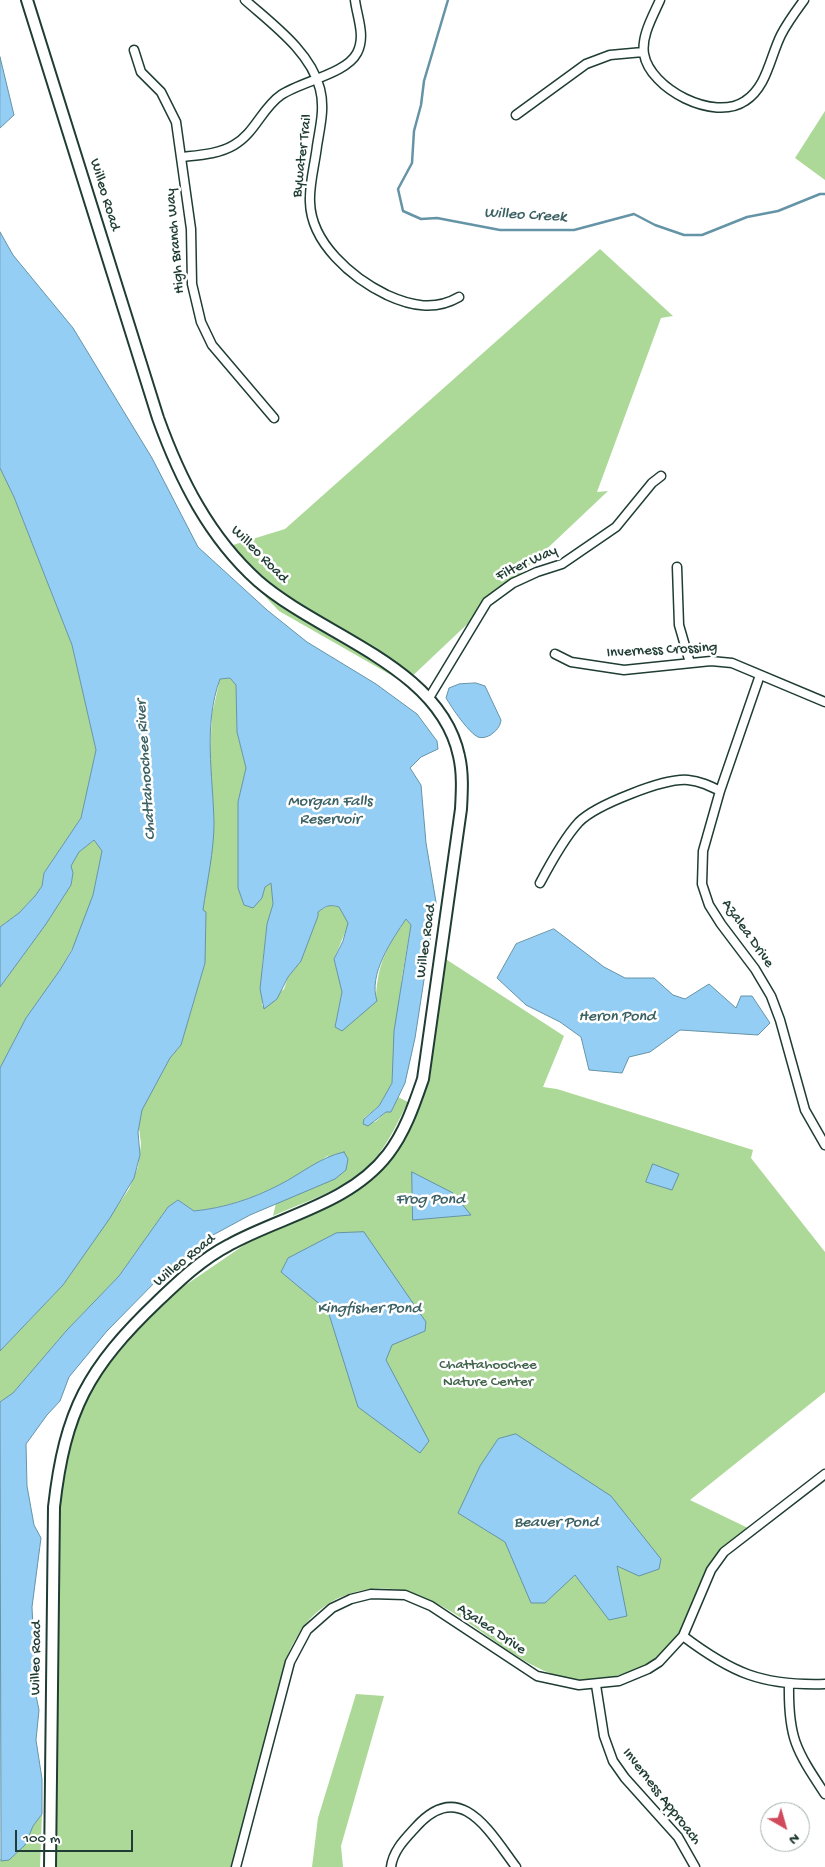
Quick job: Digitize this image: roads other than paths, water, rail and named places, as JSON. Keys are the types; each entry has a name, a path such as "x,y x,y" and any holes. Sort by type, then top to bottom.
{"street":[{"name":"Willeo Road","path":"27,0 158,418 178,470 194,501 218,538 258,580 311,619 410,679 429,698 446,722 457,745 461,768 461,808 423,1079 402,1131 379,1164 352,1186 316,1206 228,1245 184,1277 130,1329 103,1360 87,1385 69,1426 58,1468 54,1507 50,1867"},
{"name":"Bywater Trail","path":"245,0 298,50 316,78 320,89 322,110 310,203 313,222 321,238 358,278 400,301 431,306 446,304 459,297"},
{"path":"182,157 218,152 236,144 247,136 280,96 350,62 358,50 361,30 355,0"},
{"path":"660,0 645,38 643,52 651,73 666,88 706,106 722,108 734,106 751,97 760,86 781,34 804,0"},
{"name":"High Branch Way","path":"134,50 141,72 161,92 174,113 192,229 192,284 201,322 212,345 274,418"},
{"path":"516,115 586,64 610,55 643,52"},
{"name":"Filter Way","path":"429,698 487,602 513,583 537,572 562,564 616,527 652,483 661,476"},
{"path":"677,567 679,625 690,663"},
{"name":"Inverness Crossing","path":"555,654 571,662 624,670 711,660 732,663 825,702"},
{"name":"Azalea Drive","path":"760,675 720,791 703,851 702,884 709,905 755,969 771,996 780,1020 805,1110 825,1145"},
{"path":"540,883 571,831 580,821 599,809 659,783 673,780 689,780 705,784 720,791"},
{"name":"Azalea Drive","path":"236,1867 294,1651 316,1620 341,1602 370,1594 395,1593 410,1597 430,1606 537,1676 566,1684 596,1685 619,1681 648,1669 668,1654 683,1636 711,1570 724,1552 825,1474"},
{"path":"683,1636 712,1658 734,1670 760,1680 789,1684 825,1684"},
{"path":"789,1684 789,1716 795,1743 804,1763 825,1794"},
{"name":"Inverness Approach","path":"596,1685 604,1736 614,1761 625,1778 678,1837 695,1867"},
{"path":"391,1867 395,1853 420,1822 434,1811 449,1806 467,1810 473,1814 516,1867"}],"water":[{"path":"0,57 14,115 0,128"},
{"name":"Morgan Falls Reservoir","path":"0,232 13,255 73,328 152,458 198,547 267,610 307,642 376,684 417,714 437,741 438,749 421,757 410,768 421,785 426,843 436,902 415,1038 405,1083 391,1112 386,1112 368,1126 363,1124 364,1119 379,1106 392,1083 394,1031 411,925 406,919 383,958 376,980 375,991 377,1001 342,1031 335,1027 342,992 334,959 343,941 348,923 339,907 328,906 323,908 318,912 301,961 288,977 277,999 264,1009 260,989 267,924 273,904 271,883 265,887 262,898 253,908 244,905 238,888 238,802 246,768 237,732 236,685 230,678 220,679 215,696 210,732 214,834 203,910 206,912 205,963 181,1045 170,1058 142,1110 138,1132 140,1155 134,1178 110,1218 63,1285 0,1351 0,1068 26,1018 72,950 93,895 102,851 94,840 79,852 71,866 73,873 71,885 46,924 0,987 0,927 19,913 35,896 42,886 44,873 81,818 96,750 72,645 14,497 0,468"},
{"path":"476,683 485,686 501,720 496,730 490,735 480,738 470,730 446,698 449,688 459,684"},
{"name":"Heron Pond","path":"554,929 604,967 625,978 654,978 673,995 685,999 709,984 736,1008 741,996 752,996 770,1023 758,1035 680,1030 650,1052 629,1057 622,1073 589,1070 581,1037 560,1022 526,1005 497,978 516,944"},
{"path":"344,1152 348,1159 346,1170 335,1179 250,1215 213,1235 162,1275 107,1331 69,1377 60,1401 47,1415 26,1444 27,1486 34,1525 41,1538 32,1607 34,1648 41,1671 34,1686 39,1710 36,1740 42,1779 42,1814 33,1826 25,1845 9,1860 1,1861 0,1402 13,1393 67,1330 119,1276 168,1207 178,1200 194,1211 216,1208 248,1199 287,1181 335,1154"},
{"path":"653,1164 679,1174 672,1190 646,1182"},
{"name":"Frog Pond","path":"412,1172 453,1193 471,1215 413,1220"},
{"name":"Kingfisher Pond","path":"364,1232 426,1322 425,1331 392,1345 386,1360 429,1441 420,1453 358,1407 328,1311 281,1272 288,1258 336,1233"},
{"name":"Beaver Pond","path":"516,1434 611,1496 661,1559 659,1569 639,1576 617,1566 627,1616 609,1620 575,1575 545,1603 531,1603 505,1542 458,1513 480,1466 498,1439"}],"waterway":[{"name":"Willeo Creek","path":"448,0 424,81 421,105 414,131 412,163 398,189 403,211 421,219 437,218 500,230 574,230 634,214 655,225 684,235 702,235 747,217 778,211 820,194 825,194"}],"water label":[{"name":"Chattahoochee River","path":"147,770"}],"park label":[{"name":"Chattahoochee Nature Center","path":"488,1374"}]}
